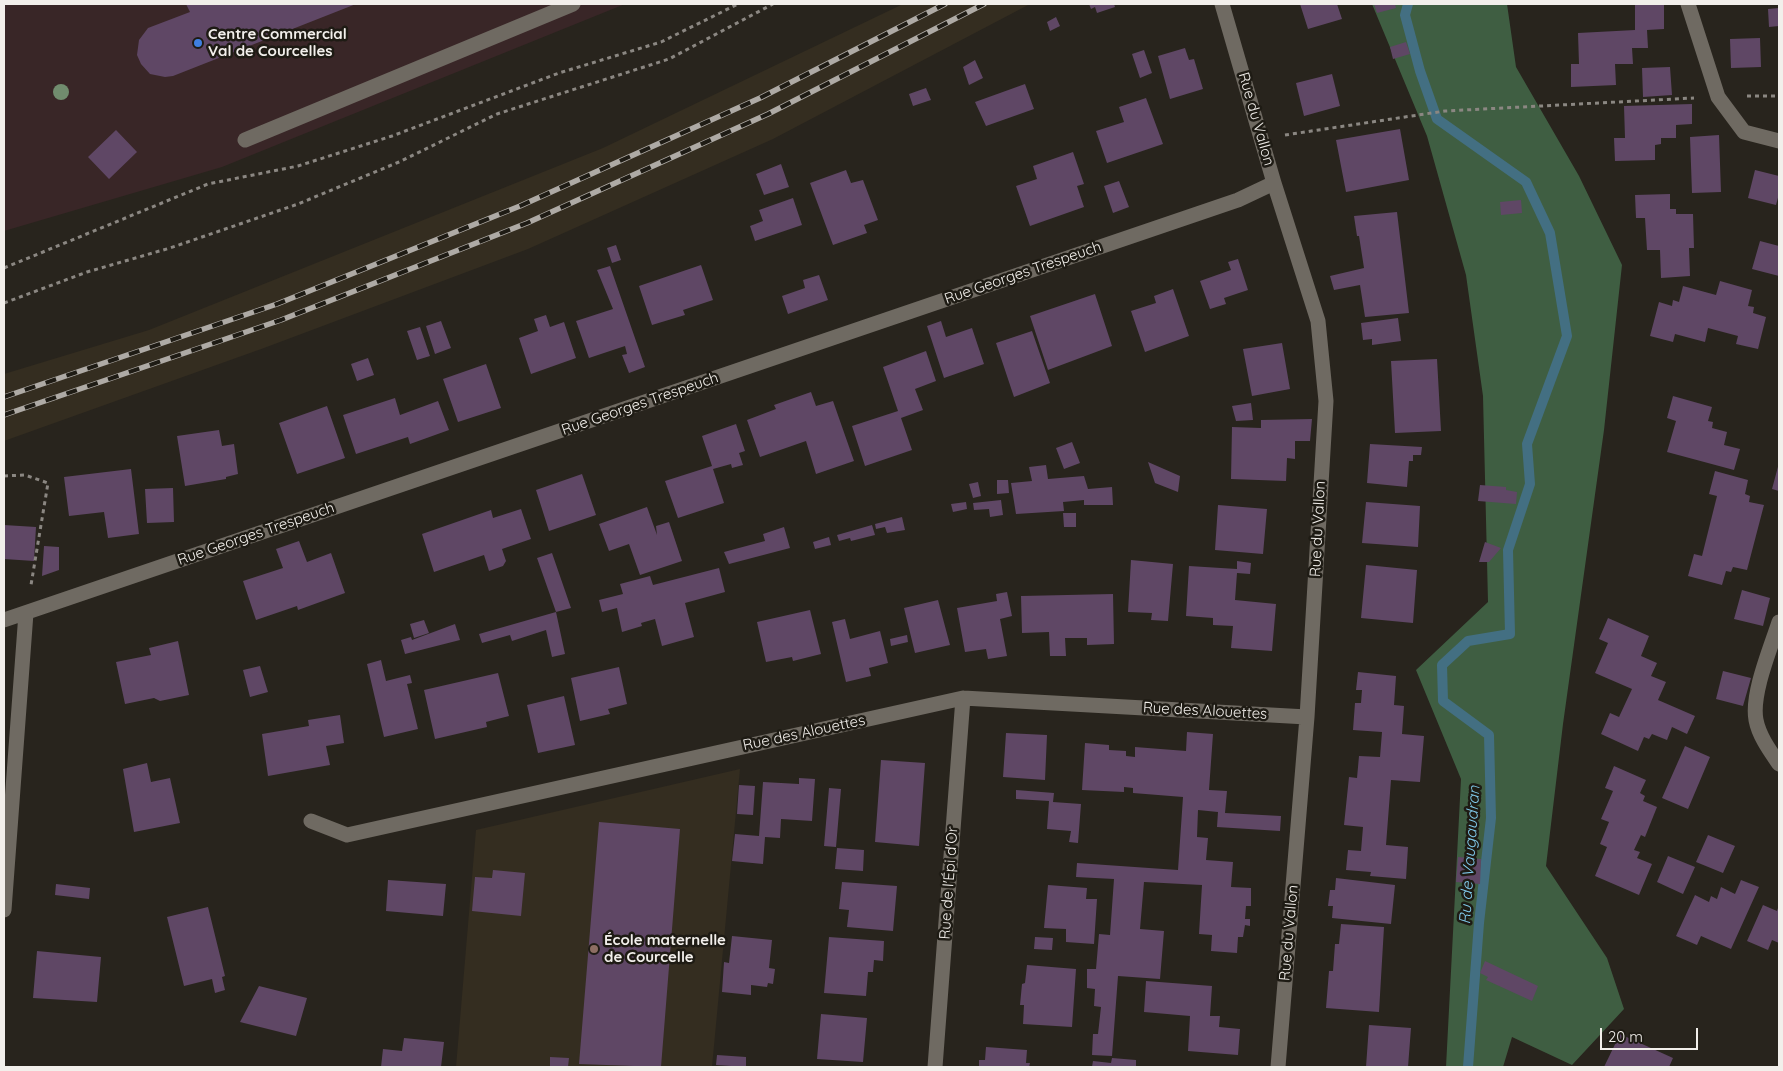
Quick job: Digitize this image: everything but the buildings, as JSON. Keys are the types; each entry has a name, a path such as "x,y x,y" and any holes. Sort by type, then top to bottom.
{"street":[{"path":"245,140 574,4"},
{"name":"Rue du Vallon","path":"1222,4 1274,183 1318,321 1326,400 1307,717 1278,1067"},
{"path":"1688,4 1718,97 1744,132 1779,141"},
{"name":"Rue Georges Trespeuch","path":"4,620 1229,204 1274,183"},
{"path":"4,910 26,613"},
{"path":"1779,622 1758,688 1756,719 1767,745 1779,764"},
{"name":"Rue des Alouettes","path":"311,820 347,834 963,698 1307,717"},
{"name":"Rue de l'Épi d'Or","path":"935,1067 963,698"}],"path":[{"path":"4,268 208,184 308,163 392,136 559,73 661,42 738,4"},
{"path":"4,304 87,272 170,248 298,204 399,162 497,114 669,59 773,4"},
{"path":"1262,139 1446,111 1718,97 1779,96"},
{"path":"4,476 25,475 48,483 26,613"}],"shaded area":[{"path":"4,4 625,4 222,167 4,231"},
{"path":"903,4 1030,4 773,139 528,249 264,348 4,441 4,374 149,330 603,148"},
{"name":"École maternelle de Courcelle","path":"740,769 712,1067 456,1067 476,830"}],"green space":[{"path":"1372,4 1507,4 1516,67 1579,176 1622,265 1604,430 1563,724 1546,866 1607,958 1624,1009 1572,1065 1512,1037 1503,1067 1446,1067 1461,779 1416,670 1488,602 1483,396 1466,275 1427,136"}],"waterway":[{"name":"Ru de Vaugaudran","path":"1408,4 1405,15 1420,71 1437,119 1526,182 1550,233 1567,336 1527,444 1530,484 1508,550 1510,634 1468,641 1442,665 1443,701 1489,735 1491,818 1479,923 1468,1067"}],"railway":[{"path":"4,397 277,304 520,206 760,98 945,4"},
{"path":"4,415 281,320 527,223 768,114 984,4"}],"place":[{"name":"Centre Commercial Val de Courcelles","path":"198,43"},
{"name":"École maternelle de Courcelle","path":"594,949"}]}
